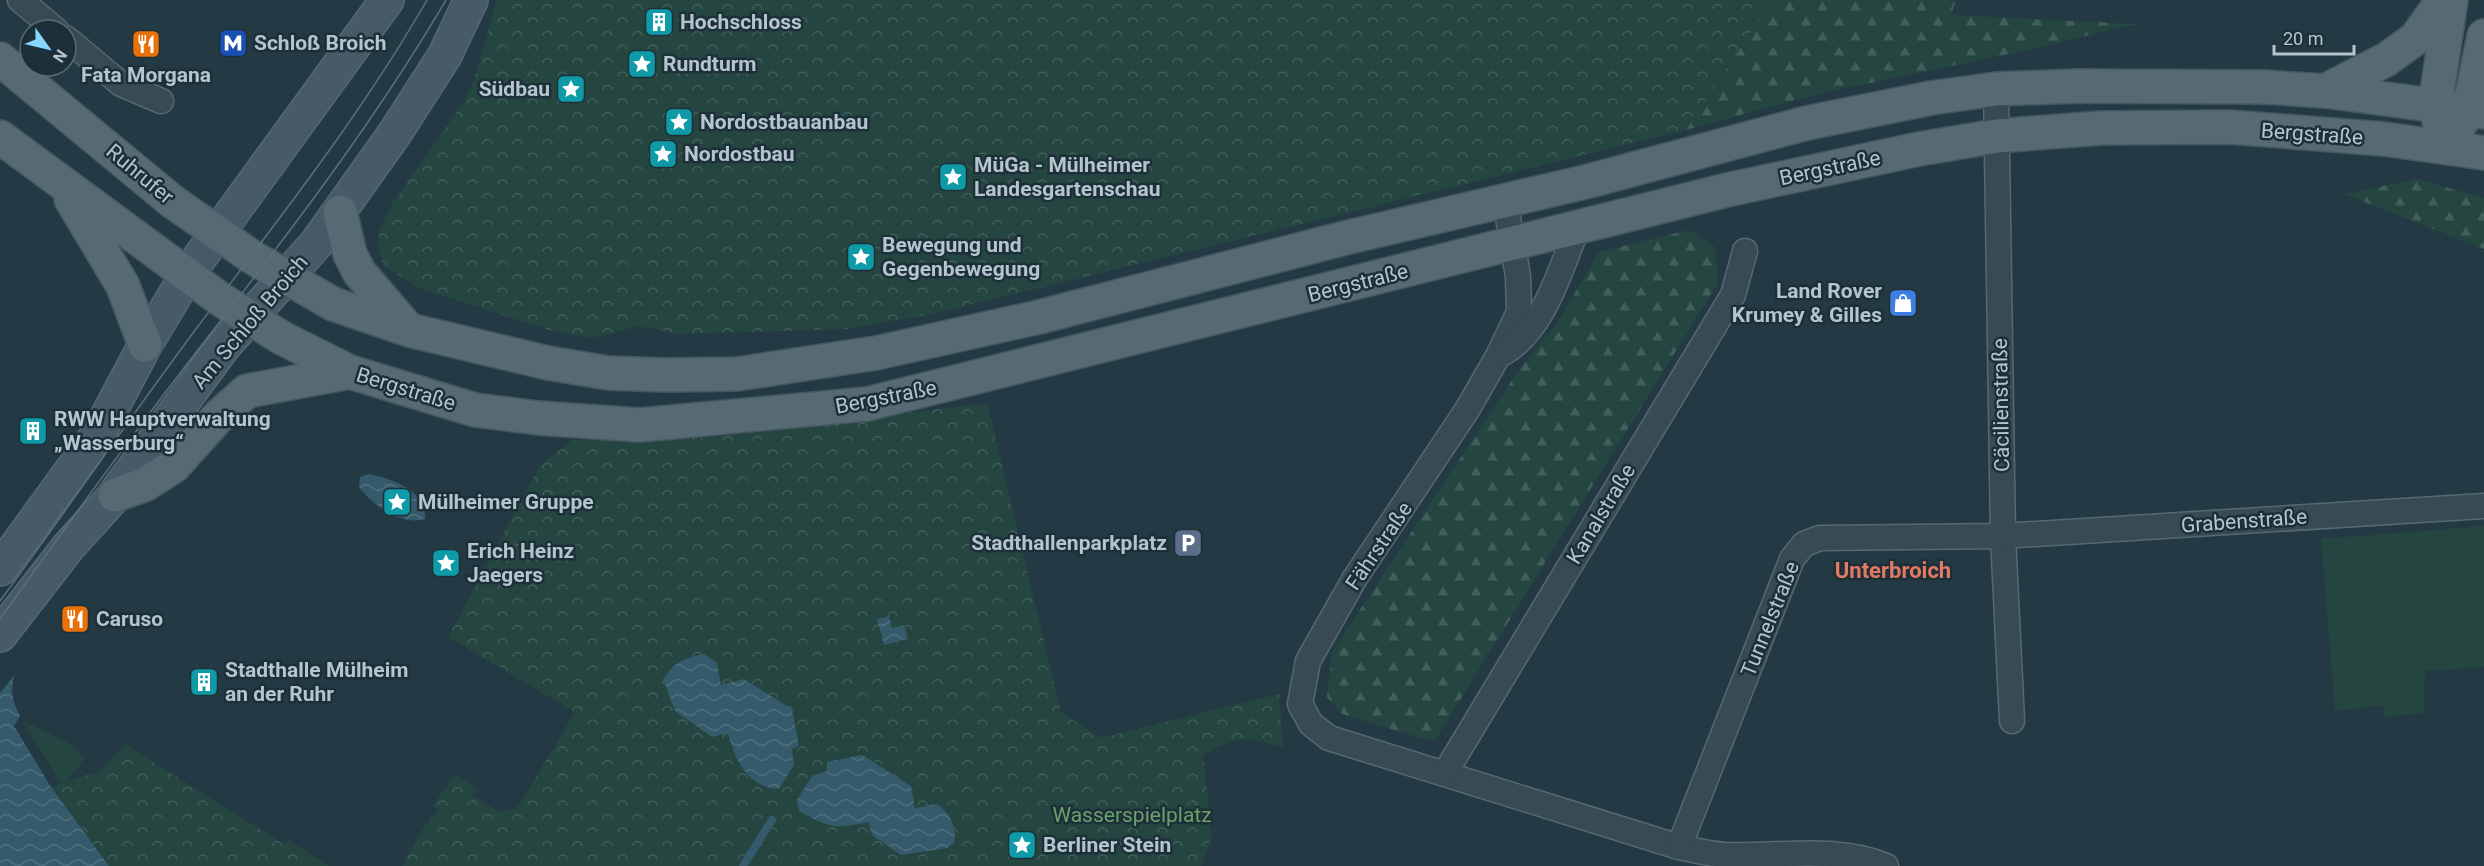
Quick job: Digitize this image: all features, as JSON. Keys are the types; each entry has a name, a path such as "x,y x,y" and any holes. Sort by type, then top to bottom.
{"main road":[{"path":"0,569 98,434 145,345 187,275 387,0"},
{"name":"Am Schloß Broich","path":"3,631 69,546 112,498 223,347 287,279 340,212 395,133 445,55 471,0"},
{"path":"2325,91 2387,59 2416,38 2443,0"},
{"path":"2445,148 2435,105 2451,0"},
{"path":"2445,148 2477,111 2484,36"},
{"name":"Ruhrufer","path":"0,59 173,202 217,234 287,279"},
{"name":"Bergstraße","path":"287,279 333,304 409,330 548,363 608,373 737,374 876,353 1039,317 1807,123 1931,98 1996,89 2077,86 2264,87 2325,91 2477,111"},
{"name":"Bergstraße","path":"249,318 282,338 350,372 475,410 538,418 652,424 867,404 1773,180 1997,135 2101,128 2229,127 2384,139 2484,153"},
{"path":"0,137 62,185 249,318"},
{"path":"2445,148 2484,164"},
{"path":"62,185 123,286 145,345"},
{"path":"340,212 350,254 358,272 409,330"},
{"path":"112,498 144,485 174,466 219,416 247,391 350,372"}],"street":[{"path":"20,0 42,18"},
{"path":"78,48 121,84 161,101"},
{"name":"Cäcilienstraße","path":"1996,89 2003,536 2012,721"},
{"name":"Fährstraße","path":"1445,773 1329,738 1311,724 1300,704 1308,661 1355,579 1416,490 1498,356 1518,312 1518,276 1514,244 1504,200"},
{"name":"Fährstraße","path":"1498,356 1514,346 1529,331 1549,297 1577,229"},
{"name":"Kanalstraße","path":"1445,773 1733,295 1745,251"},
{"name":"Grabenstraße","path":"2003,536 2484,506"},
{"name":"Tunnelstraße","path":"1678,847 1792,559 1804,544 1820,538 2003,536"},
{"path":"1445,773 1678,847 1723,855 1862,856 1886,866"}],"green space":[{"name":"MüGa - Mülheimer Landesgartenschau","path":"497,0 1772,0 1686,130 937,313 846,329 678,334 639,326 592,338 553,331 419,288 384,266 378,248 379,232 392,204 465,100 474,80"},
{"path":"1772,0 1956,0 1951,15 2135,24 2037,48 1818,94 1686,130"},
{"path":"2417,179 2484,198 2484,249 2344,194"},
{"path":"1689,230 1715,247 1718,283 1434,742 1342,714 1327,697 1332,652 1518,371 1556,325 1599,252"},
{"name":"Wasserspielplatz","path":"987,403 1061,712 1101,738 1279,694 1283,747 1242,739 1225,744 1203,755 1212,838 1201,866 403,866 418,837 438,810 433,806 455,774 477,788 472,796 500,812 518,807 575,712 448,637 541,464 573,440 707,438"},
{"path":"2484,526 2484,667 2425,671 2424,713 2384,717 2383,705 2335,711 2321,539"},
{"path":"22,720 74,746 84,759 69,779 71,785 61,784"},
{"path":"125,744 285,845 288,840 329,866 109,866 51,787 102,770"}],"water":[{"name":"Mülheimer Gruppe","path":"369,474 388,479 407,488 420,501 425,519 397,517 372,501 359,487 360,477"},
{"path":"889,616 892,628 904,625 908,639 884,645 877,619"},
{"path":"0,654 18,667 13,680 12,692 20,716 14,726 51,787 109,866 0,866"},
{"path":"704,654 717,663 721,685 744,679 792,709 799,746 792,749 794,765 779,789 759,784 744,771 734,753 728,733 712,737 675,711 663,679 680,662"},
{"path":"862,755 911,786 915,808 937,804 942,808 949,816 953,826 954,843 947,848 901,855 872,835 868,822 832,826 799,811 797,800 812,776 827,771 827,762"}],"pier":[{"path":"0,651 21,667 0,693"}],"waterway":[{"path":"743,866 772,820"}],"tram line":[{"path":"0,601 171,363 346,127 427,0"},
{"path":"0,619 128,442 333,172 391,88 446,0"}],"place":[{"name":"Hochschloss","path":"659,22"},
{"name":"Schloß Broich","path":"233,43"},
{"name":"Fata Morgana","path":"146,44"},
{"name":"Rundturm","path":"642,64"},
{"name":"Südbau","path":"571,89"},
{"name":"Nordostbauanbau","path":"679,122"},
{"name":"Nordostbau","path":"663,154"},
{"name":"MüGa - Mülheimer Landesgartenschau","path":"953,177"},
{"name":"Bewegung und Gegenbewegung","path":"861,257"},
{"name":"Land Rover Krumey & Gilles","path":"1903,303"},
{"name":"RWW Hauptverwaltung „Wasserburg“","path":"33,431"},
{"name":"Mülheimer Gruppe","path":"397,502"},
{"name":"Stadthallenparkplatz","path":"1188,543"},
{"name":"Erich Heinz Jaegers","path":"446,563"},
{"name":"Caruso","path":"75,619"},
{"name":"Stadthalle Mülheim an der Ruhr","path":"204,682"},
{"name":"Berliner Stein","path":"1022,845"}],"district":[{"name":"Unterbroich","path":"1893,570"}]}
